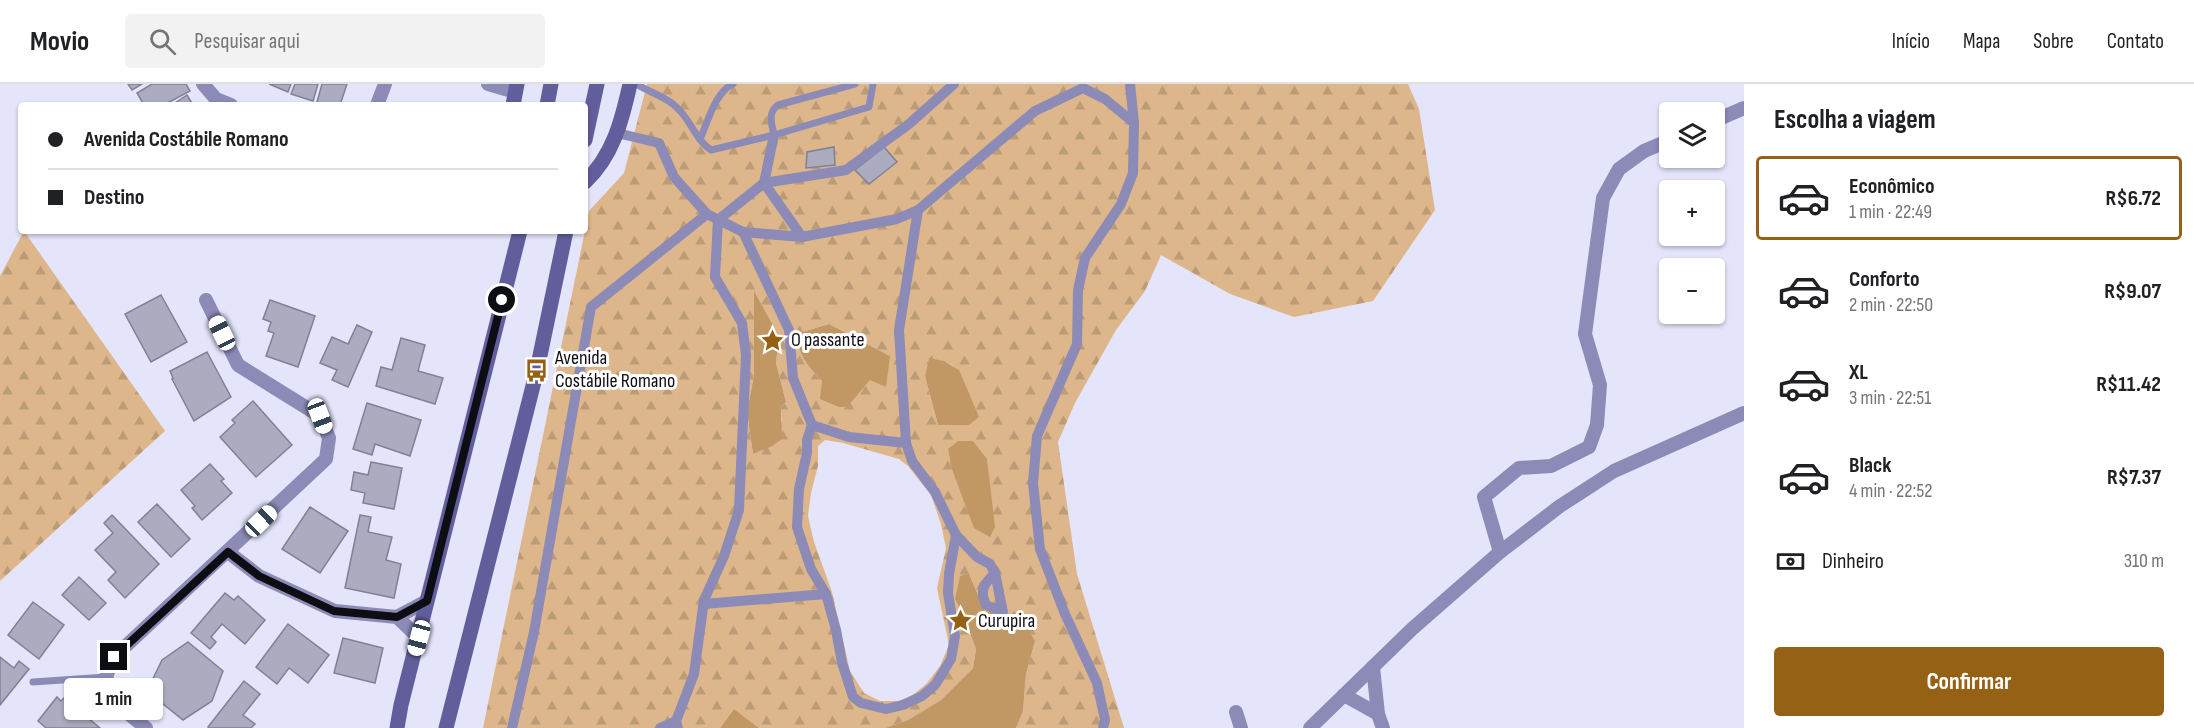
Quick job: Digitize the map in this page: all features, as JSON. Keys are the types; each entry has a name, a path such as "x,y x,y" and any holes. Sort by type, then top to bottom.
{"main road":[{"path":"548,102 551,84"},
{"path":"588,126 597,84"},
{"path":"588,179 602,165 617,133 630,84"},
{"path":"398,728 401,705 519,234"},
{"path":"446,728 537,370 565,234"}],"street":[{"path":"203,84 216,99 224,102"},
{"path":"378,102 385,84"},
{"path":"488,84 515,94"},
{"path":"660,728 677,724 694,674 704,604 724,556 739,510 746,355 742,323 715,277 718,220 764,183 846,170 909,124 954,84"},
{"path":"1103,728 1105,720 1097,683 1065,614 1040,549 1033,483 1037,436 1077,344 1078,290 1085,258 1121,204 1133,173 1134,123 1130,84"},
{"path":"617,133 659,143 674,177 706,214 742,232 802,237 897,219 918,210 1035,111 1083,88 1105,99 1134,123"},
{"path":"1725,116 1744,108"},
{"path":"774,135 764,183 802,237"},
{"path":"1500,552 1484,497 1519,468 1551,466 1589,447 1597,425 1600,385 1585,334 1603,198 1619,169 1644,151 1659,145"},
{"path":"918,210 899,330 906,443 912,461 935,492 956,535 977,557 990,564 995,573"},
{"path":"513,728 534,632 591,308 706,214"},
{"path":"742,232 789,330 793,378 812,425 807,440 807,453 799,489 797,527 812,569 826,594 842,663 853,697 861,703 885,709 903,705 922,696 935,685 951,659 955,636 948,593 956,535"},
{"path":"146,728 118,705 106,677 114,657 326,459 329,438 320,416 238,365 206,300"},
{"path":"1310,728 1412,629 1500,552 1560,506 1614,471 1744,413"},
{"path":"812,425 849,437 906,443"},
{"path":"228,552 259,576 334,611 397,617 427,601"},
{"path":"704,604 826,594"},
{"path":"397,617 419,638"},
{"path":"1373,667 1378,714 1383,728"},
{"path":"1344,695 1378,714"},
{"path":"1236,712 1240,728"}],"lane":[{"path":"636,84 672,102 711,150 774,135 869,107 873,84"},
{"path":"700,139 720,94 733,84"},
{"path":"774,135 770,115 772,109 778,105 855,84"},
{"path":"33,682 106,677"}],"green space":[{"path":"647,84 1408,84 1419,109 1435,210 1373,301 1294,317 1230,294 1161,255 1145,291 1116,330 1075,403 1058,442 1077,574 1124,728 1016,728 1023,711 1026,674 1035,641 999,613 985,611 969,574 955,599 976,649 973,668 941,700 908,720 885,728 759,728 734,709 720,728 483,728 584,234 588,234 589,211 624,173","holes":["754,292 779,336 776,363 786,402 781,407 782,421 753,454 747,412 754,375","829,324 890,356 822,381 808,365 801,353 798,340 799,333","929,359 954,367 967,390 938,425 925,376","825,440 899,459 908,466 931,495 941,524 946,548 937,588 949,645 940,666 927,683 912,696 898,701 880,701 864,693 850,671 832,592 814,542 808,516 818,466 818,446","948,449 987,459 990,493 960,490 951,467"]},
{"path":"22,234 26,234 165,431 0,581 0,276"}],"shaded area":[{"path":"754,291 779,336 776,363 786,402 781,407 782,439 753,454 747,412 754,375"},
{"path":"829,324 890,356 886,387 870,380 847,407 839,407 820,399 822,381 808,365 801,353 798,340 799,333"},
{"path":"929,358 944,361 959,370 979,417 969,425 938,425 925,376"},
{"path":"958,441 973,441 987,459 995,527 990,537 974,528 951,467 948,449"},
{"path":"969,574 985,611 999,613 1024,623 1035,641 1026,674 1023,711 1016,728 885,728 908,720 941,700 973,668 976,649 955,599 960,576"},
{"path":"734,709 759,728 720,728"}],"building":[{"path":"128,84 142,84 132,90"},
{"path":"152,84 186,84 190,91 170,102 142,102 137,93"},
{"path":"269,84 291,84 288,92"},
{"path":"295,84 318,84 313,101 291,94"},
{"path":"322,84 347,84 341,102 317,102"},
{"path":"187,95 191,102 176,102"},
{"path":"834,147 835,165 806,168 807,152"},
{"path":"884,147 897,162 869,184 855,170"},
{"path":"161,295 187,342 151,362 125,314"},
{"path":"270,300 315,316 298,367 266,356 274,333 268,331 271,322 263,319"},
{"path":"357,325 372,332 348,387 332,380 337,370 320,363 332,337 348,344"},
{"path":"401,338 425,345 418,371 443,378 435,404 376,386 381,367 392,370"},
{"path":"207,352 231,397 194,421 170,371"},
{"path":"253,401 292,445 256,477 220,437 235,423 232,420"},
{"path":"367,403 421,420 410,456 375,444 372,455 353,449"},
{"path":"371,462 402,468 394,509 363,503 365,493 351,490 354,472 368,475"},
{"path":"210,464 224,479 221,481 232,493 202,520 192,508 195,506 181,490"},
{"path":"157,504 190,539 171,557 138,522"},
{"path":"310,507 348,531 320,573 282,549"},
{"path":"112,515 159,564 125,598 108,580 116,572 95,550 113,533 104,523"},
{"path":"360,515 371,517 368,532 392,537 386,560 401,564 394,598 345,588"},
{"path":"79,577 106,603 89,620 62,595"},
{"path":"225,593 234,600 238,596 265,620 245,644 222,624 211,637 216,642 210,649 191,633"},
{"path":"33,602 64,625 39,659 8,635"},
{"path":"288,624 329,655 308,683 289,668 277,684 256,667"},
{"path":"343,638 383,648 375,683 334,673"},
{"path":"188,642 223,671 212,701 183,720 147,691 162,660"},
{"path":"0,657 14,668 19,661 29,669 0,705"},
{"path":"244,681 260,694 243,715 255,724 251,728 209,728 208,727"},
{"path":"57,697 61,701 64,698 100,728 46,728 38,721"}],"place":[{"name":"O passante","path":"773,340"},
{"name":"Avenida Costábile Romano","path":"537,370"},
{"name":"Curupira","path":"960,621"}],"route":[{"path":"114,657 228,552 259,576 334,611 397,617 427,601 502,300"}]}
